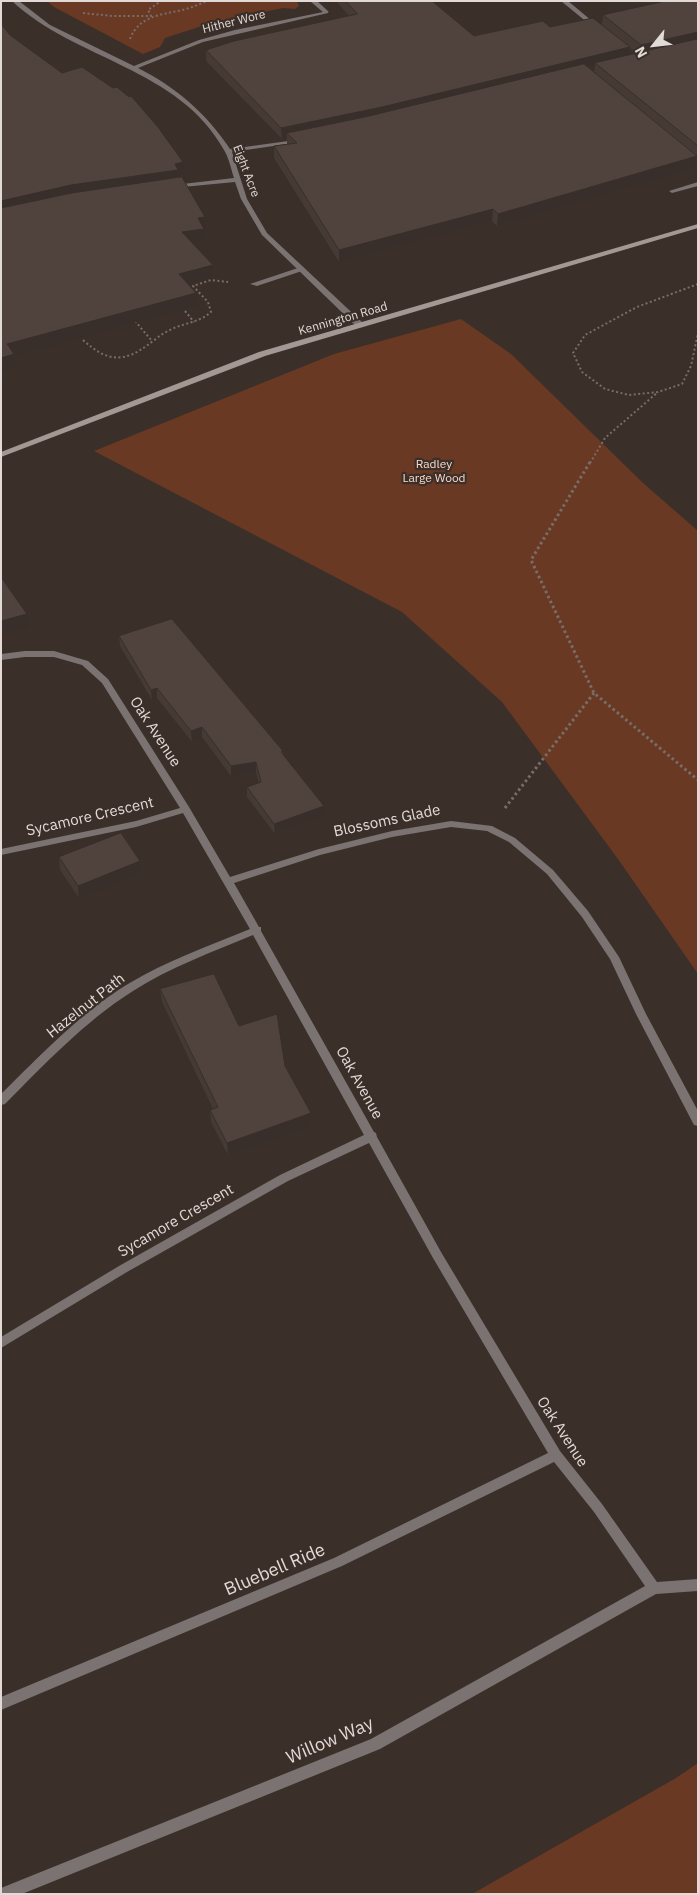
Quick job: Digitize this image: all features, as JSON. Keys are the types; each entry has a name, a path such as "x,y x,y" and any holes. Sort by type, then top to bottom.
{"street":[{"name":"Eight Acre","path":"16,1 48,26 134,68 169,89 199,113 215,131 228,151 237,180 253,217 264,234 360,326"},
{"name":"Hither Wore","path":"134,68 201,41 326,12 313,1"},
{"path":"564,1 602,31"},
{"path":"228,151 305,140"},
{"path":"168,187 237,180"},
{"path":"672,191 698,184"},
{"name":"Kennington Road","path":"1,455 262,354 698,226"},
{"path":"254,284 301,270"},
{"name":"Oak Avenue","path":"1,657 25,654 54,654 85,663 105,681 186,809 228,881 437,1255 556,1455 598,1508 654,1588"},
{"name":"Sycamore Crescent","path":"1,852 136,824 186,809"},
{"name":"Blossoms Glade","path":"228,881 319,852 392,834 451,824 489,828 512,840 550,872 585,914 614,957 641,1014 698,1122"},
{"name":"Hazelnut Path","path":"1,1100 71,1032 131,988 206,951 256,930"},
{"name":"Sycamore Crescent","path":"1,1343 123,1269 284,1178 372,1136"},
{"name":"Bluebell Ride","path":"1,1704 338,1562 556,1455"},
{"path":"654,1588 698,1585"},
{"name":"Willow Way","path":"4,1894 375,1744 654,1588"}],"path":[{"path":"151,16 148,10 161,1"},
{"path":"82,13 112,16 151,16 180,10 207,1"},
{"path":"134,68 130,38 132,31 138,24 151,16"},
{"path":"83,340 105,357 118,359 138,352 168,331 206,318 211,312 208,302 193,286 211,280 254,284"},
{"path":"698,284 637,307 584,334 573,353 582,372 605,389 629,395 658,392 682,384 691,366 698,333"},
{"path":"185,312 194,322"},
{"path":"135,321 152,342"},
{"path":"658,392 606,438 531,560 594,694 698,780"},
{"path":"489,828 594,694"}],"green space":[{"path":"47,1 297,1 299,6 295,9 283,8 208,24 165,38 160,47 143,54 54,7"},
{"name":"Radley Large Wood","path":"461,319 511,354 643,483 698,531 698,974 618,859 502,702 402,612 94,451 334,354"},
{"path":"698,1763 698,1894 472,1894 676,1778"}],"building":[{"path":"346,1 432,1 474,36 543,21 550,27 593,18 630,47 382,107 281,128 206,50 234,41 357,14"},
{"path":"666,1 696,1 698,3 698,32 641,45 603,15"},
{"path":"1,24 10,35 62,73 82,67 113,88 117,87 129,97 131,96 158,127 183,162 175,164 178,170 71,185 1,201"},
{"path":"698,39 698,146 595,63"},
{"path":"584,64 697,156 498,214 493,209 339,250 274,146 297,143 287,133 365,117"},
{"path":"182,177 205,217 198,218 204,229 182,232 213,265 179,274 196,293 7,344 14,354 1,358 1,208 72,193"},
{"path":"1,577 27,614 1,621"},
{"path":"172,619 283,751 281,752 324,806 274,824 247,787 261,782 256,762 231,766 202,727 191,731 157,688 151,690 119,636"},
{"path":"121,833 140,861 78,886 59,857"},
{"path":"214,974 239,1026 277,1014 285,1066 311,1113 227,1143 210,1110 218,1107 160,989"}]}
